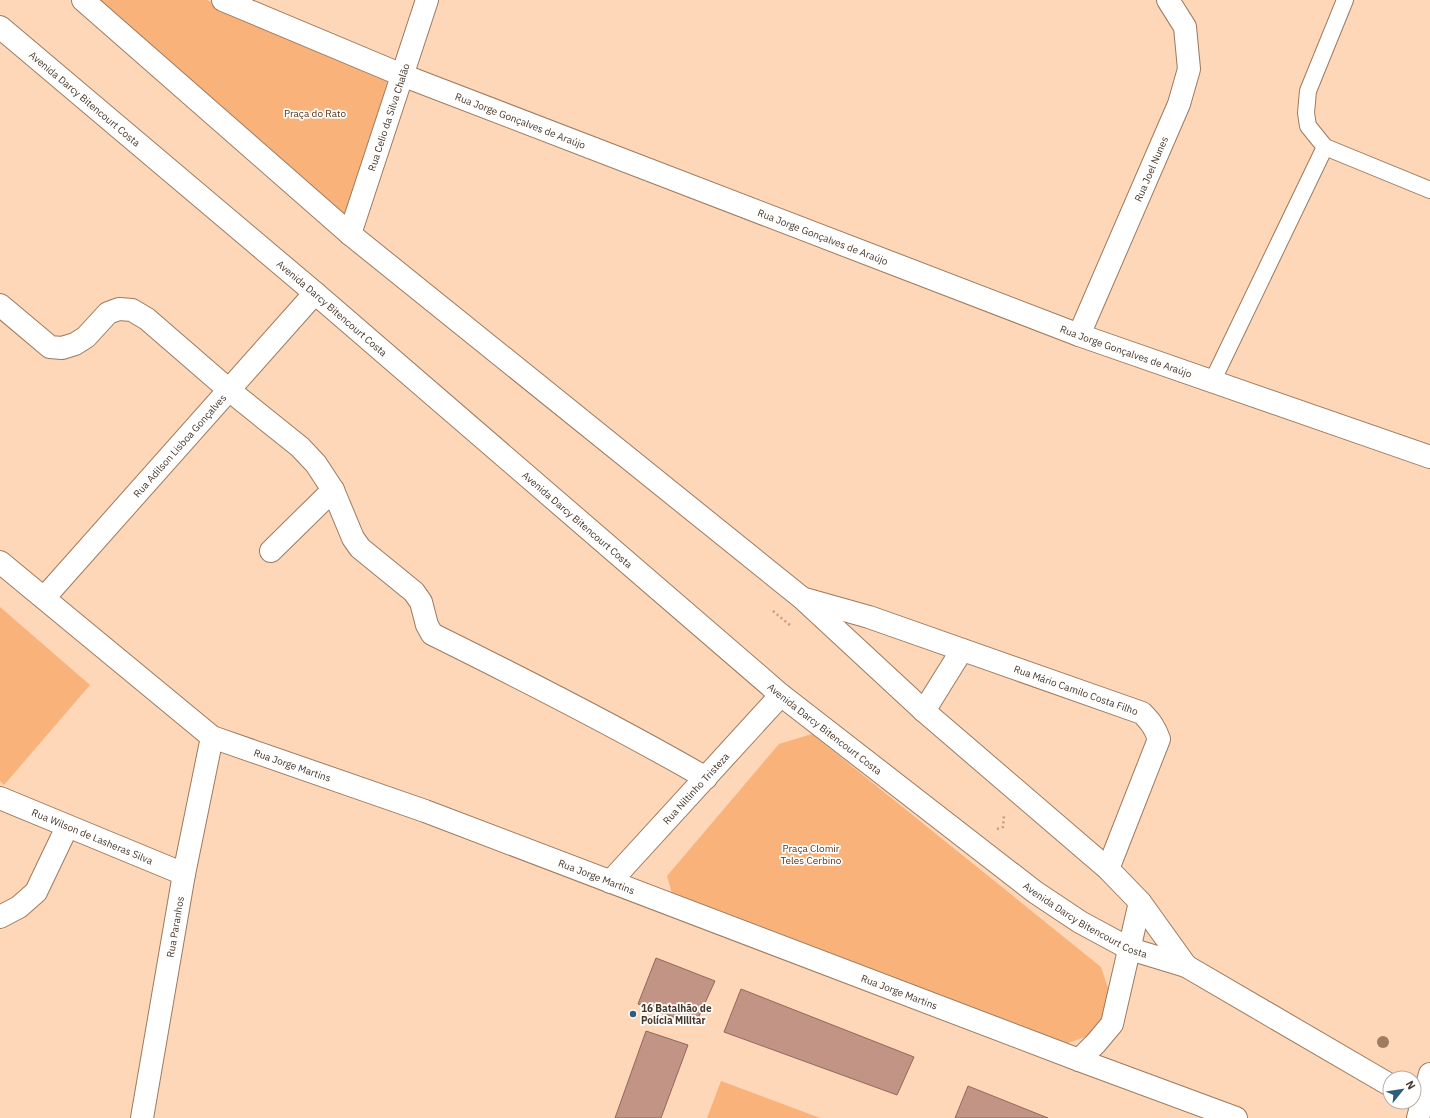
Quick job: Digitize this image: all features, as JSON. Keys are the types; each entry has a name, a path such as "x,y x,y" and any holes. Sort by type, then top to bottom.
{"street":[{"name":"Avenida Darcy Bitencourt Costa","path":"83,0 350,234 802,598 924,711 1108,869 1140,902 1186,966"},
{"name":"Rua Jorge Gonçalves de Araújo","path":"222,0 402,75 1078,335 1430,457"},
{"name":"Rua Celio da Silva Chalão","path":"350,234 427,0"},
{"name":"Rua Joel Nunes","path":"1078,335 1179,104 1189,69 1185,27 1168,0"},
{"name":"Avenida Darcy Bitencourt Costa","path":"0,27 315,293 781,695 1035,892 1080,922 1130,949 1186,966 1382,1079"},
{"name":"Rua Adilson Lisboa Gonçalves","path":"44,598 315,293"},
{"path":"0,305 50,347 62,348 75,344 86,337 108,313 119,309 132,310 147,319 229,390 300,447 316,464 333,490 353,538 360,548 414,592 421,602 427,625 432,634 528,681 642,741 706,778"},
{"path":"271,551 333,490"},
{"name":"Rua Jorge Martins","path":"0,562 212,737 425,811 1078,1060 1236,1118"},
{"name":"Rua Mário Camilo Costa Filho","path":"802,598 869,616 1142,713 1152,722 1159,739 1108,869"},
{"path":"924,711 962,650"},
{"name":"Rua Niltinho Tristeza","path":"610,882 781,695"},
{"name":"Rua Paranhos","path":"142,1118 184,874 212,737"},
{"name":"Rua Wilson de Lasheras Silva","path":"0,798 184,874"},
{"path":"0,917 19,907 36,892 68,827"},
{"path":"1078,1060 1096,1043 1112,1024 1140,902"},
{"path":"1422,1103 1430,1074"}],"lane":[{"path":"1345,0 1308,91 1306,113 1308,126 1325,147 1430,190"},
{"path":"1212,382 1325,147"}],"green space":[{"name":"Praça do Rato","path":"92,0 207,0 388,78 349,223"},
{"path":"0,607 90,685 4,785 0,781"},
{"name":"Praça Clomir Teles Cerbino","path":"812,734 1101,967 1113,1003 1100,1032 1065,1044 675,904 667,876 779,744"},
{"path":"721,1081 820,1118 707,1118"}],"building":[{"path":"656,958 715,981 695,1025 638,1004"},
{"path":"741,989 914,1057 897,1095 724,1032"},
{"path":"646,1031 688,1045 661,1118 615,1118"},
{"path":"968,1086 1048,1118 955,1118"}],"place":[{"name":"16 Batalhão de Polícia Militar","path":"633,1014"}]}
